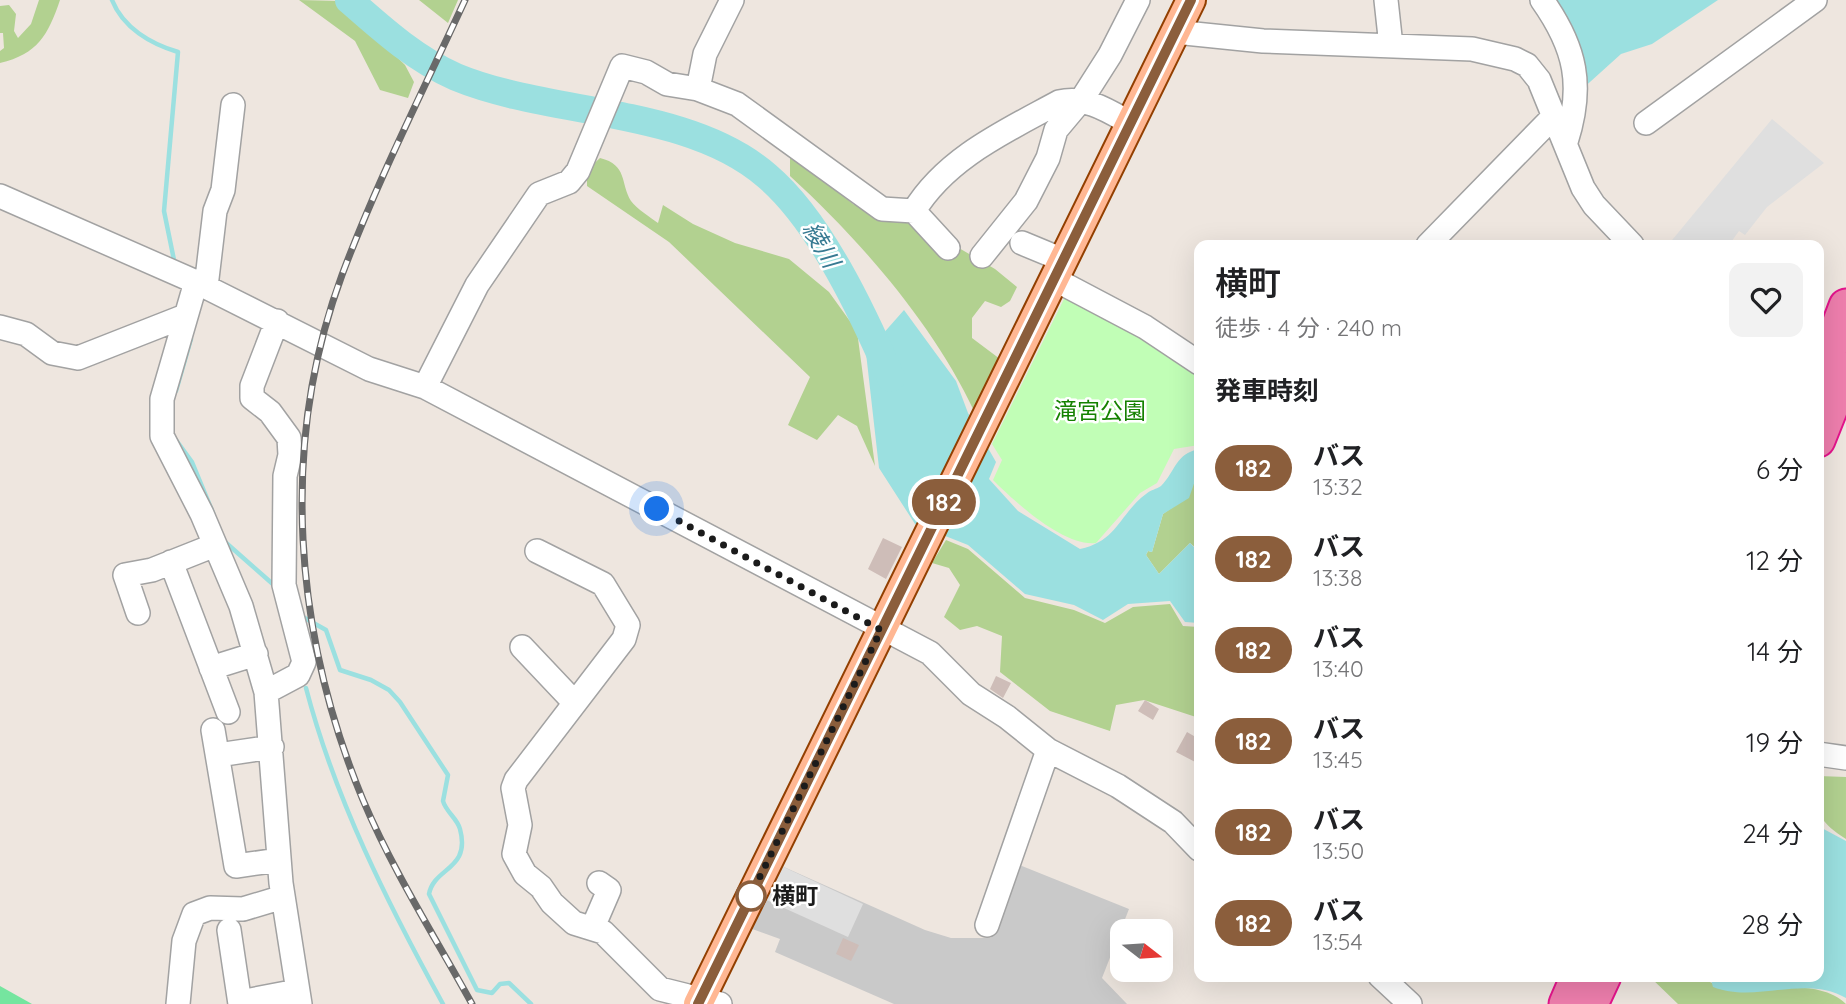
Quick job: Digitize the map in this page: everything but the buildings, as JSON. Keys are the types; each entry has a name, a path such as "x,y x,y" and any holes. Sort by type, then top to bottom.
{"highway":[{"path":"1824,410 1846,306"},
{"path":"1824,371 1835,355"},
{"path":"1566,1004 1575,982"},
{"path":"1591,1004 1601,982"}],"main road":[{"path":"706,1002 881,630 1191,0"}],"street":[{"path":"698,89 705,54 732,0"},
{"path":"982,256 1026,201 1048,158 1056,130 1082,99 1110,55 1138,0"},
{"path":"1386,0 1391,46"},
{"path":"1542,0 1562,28 1574,66 1577,110 1566,142"},
{"path":"1646,123 1815,0"},
{"path":"1175,32 1251,40 1472,49 1515,59 1534,72 1594,205 1627,240"},
{"path":"425,387 477,285 539,194 569,182 578,171 622,66 646,72 667,84 698,89 737,104 882,209 914,211 948,248"},
{"path":"914,211 926,192 960,161 990,140 1059,102 1082,99 1130,123"},
{"path":"229,930 240,1003 299,998 279,860 266,692 241,606 215,545 162,436 162,399 185,316 201,284 215,211 223,190 233,105"},
{"path":"1433,240 1555,116"},
{"path":"0,196 201,284 323,343 369,369 425,387 881,630 930,653 971,694 1007,717 1048,750 1118,786 1173,822 1194,844"},
{"path":"1022,243 1194,360"},
{"path":"0,327 26,334 52,353 78,358 185,316"},
{"path":"266,692 298,675 304,662 286,591 285,476 290,455 289,438 270,412 252,398 252,386 277,321"},
{"path":"138,613 125,575 171,562 215,545"},
{"path":"537,551 603,584 628,625 624,639 516,780 513,788 520,825 514,854 525,874 541,887 552,903 574,923 603,932 660,989 706,1002"},
{"path":"171,562 228,712"},
{"path":"522,648 574,702"},
{"path":"211,668 256,654"},
{"path":"213,730 236,866 279,860"},
{"path":"218,755 272,747"},
{"path":"987,925 1048,750"},
{"path":"1824,755 1846,758"},
{"path":"593,927 609,890 599,883"},
{"path":"178,1004 184,941 194,914 209,908 243,909 283,897"},
{"path":"1386,982 1410,1004"}],"shaded area":[{"path":"1772,119 1824,163 1767,207 1745,235 1739,231 1733,240 1672,240"},
{"path":"775,863 925,930 951,938 991,938 1017,864 1129,909 1125,919 1110,919 1110,958 1102,978 1127,1004 894,1004 775,952 780,939 744,926"},
{"path":"775,863 863,904 848,937 760,897"}],"green space":[{"path":"39,0 60,0 46,33 24,54 0,63 0,51 4,48 3,33 0,33 0,6 9,5 16,14 14,31 18,38 31,24"},
{"path":"299,0 340,1 405,65 414,82 408,98 380,90 355,41"},
{"path":"419,0 458,0 448,23"},
{"path":"600,158 615,165 622,175 631,201 658,223 663,205 693,224 735,243 789,259 829,292 857,331 875,466 857,426 838,415 817,440 788,425 810,377 669,242 587,186 587,170"},
{"path":"790,158 798,160 853,204 882,217 909,219 995,269 1017,287 1010,301 1001,307 985,301 972,318 972,338 1000,359 974,411 938,347 893,285 843,228 790,176"},
{"name":"滝宮公園","path":"1066,295 1128,328 1194,372 1194,446 1174,449 1157,483 1140,493 1096,543 1083,542 1055,531 1014,500 993,480 1002,460 992,444"},
{"path":"1194,477 1194,546 1190,543 1159,574 1146,555 1148,551 1152,552 1163,514 1178,503"},
{"path":"946,540 968,549 1025,598 1074,610 1105,623 1133,607 1170,604 1183,626 1194,627 1194,716 1144,700 1116,705 1110,731 1050,711 1000,672 1002,636 977,626 960,630 944,617 960,585 949,568 932,563"},
{"path":"1824,776 1846,777 1846,839 1824,821"},
{"path":"1655,982 1712,982 1732,988 1813,989 1831,994 1846,1004 1678,1004"},
{"path":"0,986 32,1004 0,1004"}],"water":[{"path":"1553,0 1718,0 1652,44 1621,54 1580,91"},
{"path":"904,310 956,381 968,413 996,462 989,479 1018,511 1080,549 1103,540 1137,502 1161,486 1180,459 1194,450 1194,484 1189,498 1163,514 1152,552 1148,551 1146,555 1159,574 1190,543 1194,547 1194,623 1185,622 1170,601 1128,604 1103,620 1074,605 1025,594 968,545 915,524 879,468 866,353"},
{"path":"1824,829 1846,841 1846,998 1830,991 1814,989 1746,993 1713,987 1712,982 1824,982"}],"waterway":[{"path":"112,0 123,19 139,34 178,52 164,211 174,260"},
{"name":"綾川","path":"349,0 413,52 456,77 493,90 617,115 698,137 735,154 767,176 805,217 822,243 853,297 891,378"},
{"path":"176,391 191,339"},
{"path":"176,440 192,462 213,513"},
{"path":"224,541 275,586"},
{"path":"301,616 326,630 340,670 371,680 389,690 400,702 448,775 443,801 460,829 461,853 432,885 429,894 477,990 492,993 500,984 509,983 531,1004"},
{"path":"306,688 332,770 365,850 402,928 443,1004"}],"railway":[{"path":"465,0 370,205 342,275 322,340 309,405 303,472 303,539 309,606 322,672 340,737 363,800 387,852 472,1004"}],"bus line":[{"name":"182","path":"698,1004 1191,0"}],"place":[{"name":"横町","path":"751,896"}],"route":[{"path":"657,509 881,630 747,903 751,896"}]}
